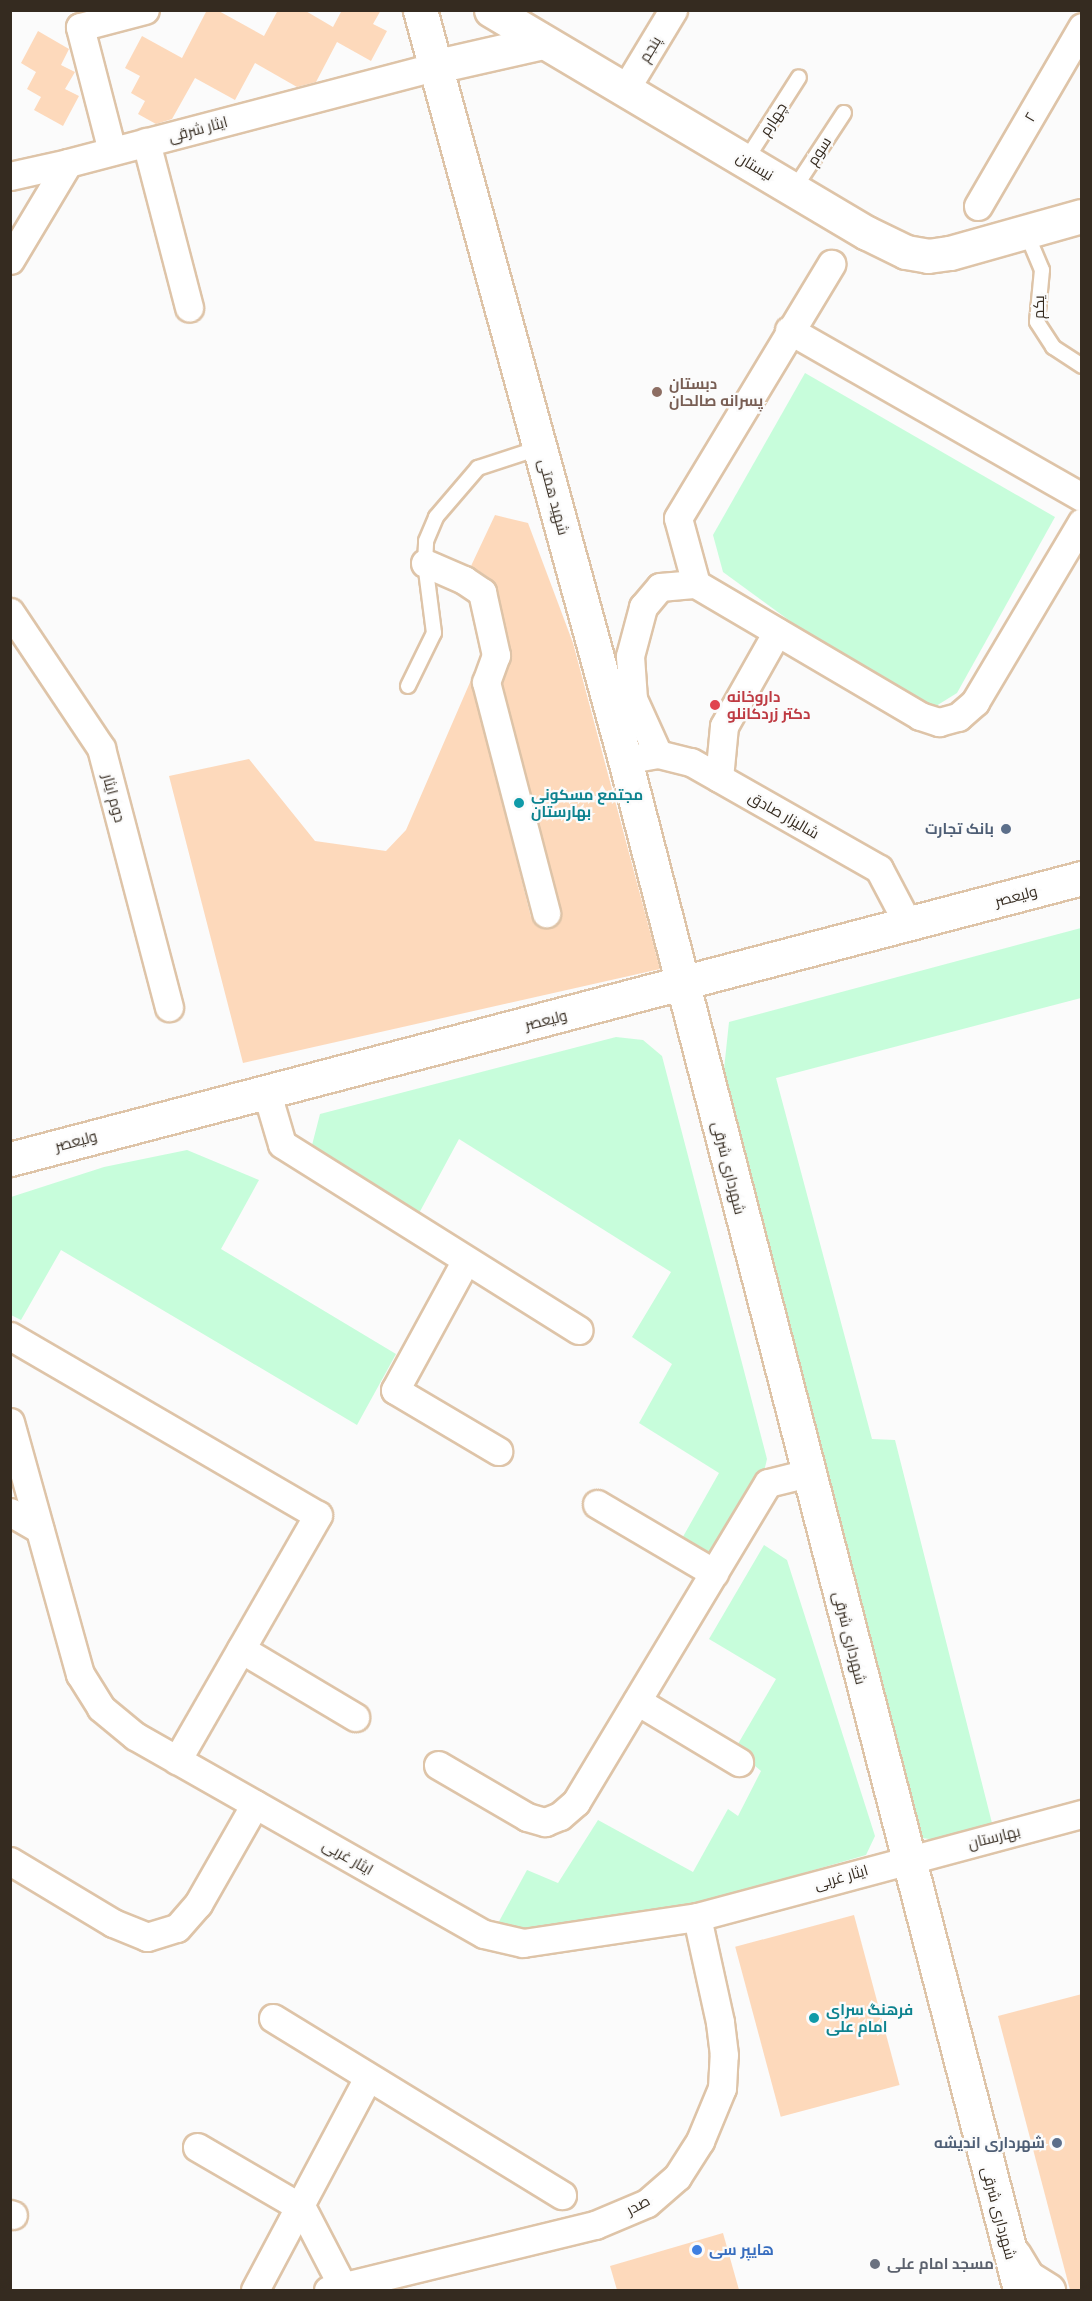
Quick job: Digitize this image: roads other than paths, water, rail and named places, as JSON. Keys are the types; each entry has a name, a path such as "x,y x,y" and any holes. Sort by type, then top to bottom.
{"main road":[{"name":"شهید همتی","path":"420,10 625,760 682,985"},
{"name":"نيستان","path":"491,10 867,233 916,254 950,253 1082,216"},
{"path":"437,66 543,42"},
{"name":"ولیعصر","path":"10,1159 267,1090 909,926 1082,878"},
{"name":"شهرداری شرقی","path":"682,985 906,1859 1020,2290"},
{"path":"997,2290 1005,2240"},
{"path":"1005,2240 1027,2277 1048,2290"}],"street":[{"path":"112,151 80,27 146,10"},
{"name":"پنجم","path":"626,88 673,10"},
{"name":"۲","path":"978,206 1082,27"},
{"name":"ایثار شرقی","path":"10,176 68,163 437,66"},
{"path":"146,142 189,307"},
{"path":"10,260 68,163"},
{"path":"696,585 678,518 789,330 831,264"},
{"path":"789,330 1082,497"},
{"path":"658,754 633,699 630,656 635,627 643,607 660,587 696,585 920,716 939,722 958,717 975,702 1082,522"},
{"path":"425,563 464,580 482,592 496,655 486,682 546,913"},
{"name":"دوم ایثار","path":"10,612 101,748 169,1007"},
{"path":"720,778 724,726 777,632"},
{"name":"شالیزار صادق","path":"625,760 658,754 691,762 879,869 909,926"},
{"path":"267,1090 282,1144 579,1330"},
{"path":"466,1260 395,1390 498,1451"},
{"path":"10,1336 318,1515 177,1760"},
{"name":"ایثار غربی","path":"10,1422 80,1674 101,1708 135,1736 484,1934 523,1942 697,1917 906,1859"},
{"path":"438,1765 527,1817 545,1822 560,1816 576,1802 768,1483 808,1473"},
{"path":"597,1504 714,1573"},
{"path":"10,1512 40,1529"},
{"path":"241,1649 355,1718"},
{"path":"637,1701 739,1762"},
{"path":"10,1861 113,1923 147,1937 177,1928 198,1904 255,1804"},
{"name":"بهارستان","path":"906,1859 1082,1815"},
{"name":"صدر","path":"336,2289 595,2225 647,2204 677,2177 712,2115 722,2077 720,2022 697,1917"},
{"path":"273,2018 367,2079 562,2195"},
{"path":"255,2290 302,2208 367,2079"},
{"path":"196,2147 302,2208 336,2289"}],"lane":[{"name":"چهارم","path":"746,160 799,77"},
{"name":"سوم","path":"794,189 844,113"},
{"name":"یکم","path":"1026,232 1042,270 1037,322 1053,347 1082,366"},
{"path":"408,686 434,633 425,563 426,541 436,518 478,468 540,447"}],"place":[{"name":"دبستان پسرانه صالحان","path":"657,392"},
{"name":"داروخانه دکتر زردکانلو","path":"715,705"},
{"name":"مجتمع مسکونی بهارستان","path":"519,803"},
{"name":"بانک تجارت","path":"1006,829"},
{"name":"فرهنگ سرای امام علی","path":"814,2018"},
{"name":"شهرداری اندیشه","path":"1057,2143"},
{"name":"هایپر سی","path":"697,2250"},
{"name":"مسجد امام علی","path":"875,2264"}]}
